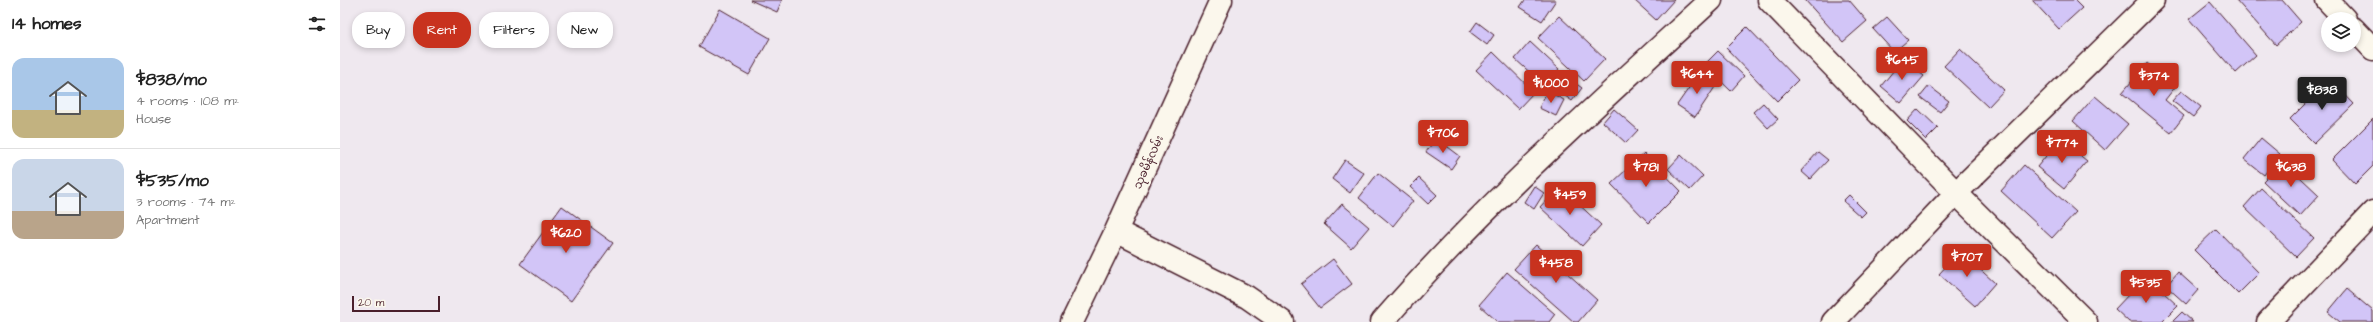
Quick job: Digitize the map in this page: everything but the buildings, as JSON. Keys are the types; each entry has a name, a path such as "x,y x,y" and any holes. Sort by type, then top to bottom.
{"street":[{"name":"သုခမိန်လမ်း","path":"1072,322 1116,231 1221,0"},
{"path":"1382,322 1434,262 1542,155 1711,0"},
{"path":"1769,0 1956,193 2086,322"},
{"path":"1833,322 1956,193 2153,0"},
{"path":"2328,0 2339,12"},
{"path":"2361,36 2373,49"},
{"path":"2268,322 2373,212"},
{"path":"1116,231 1247,297 1283,322"}]}
